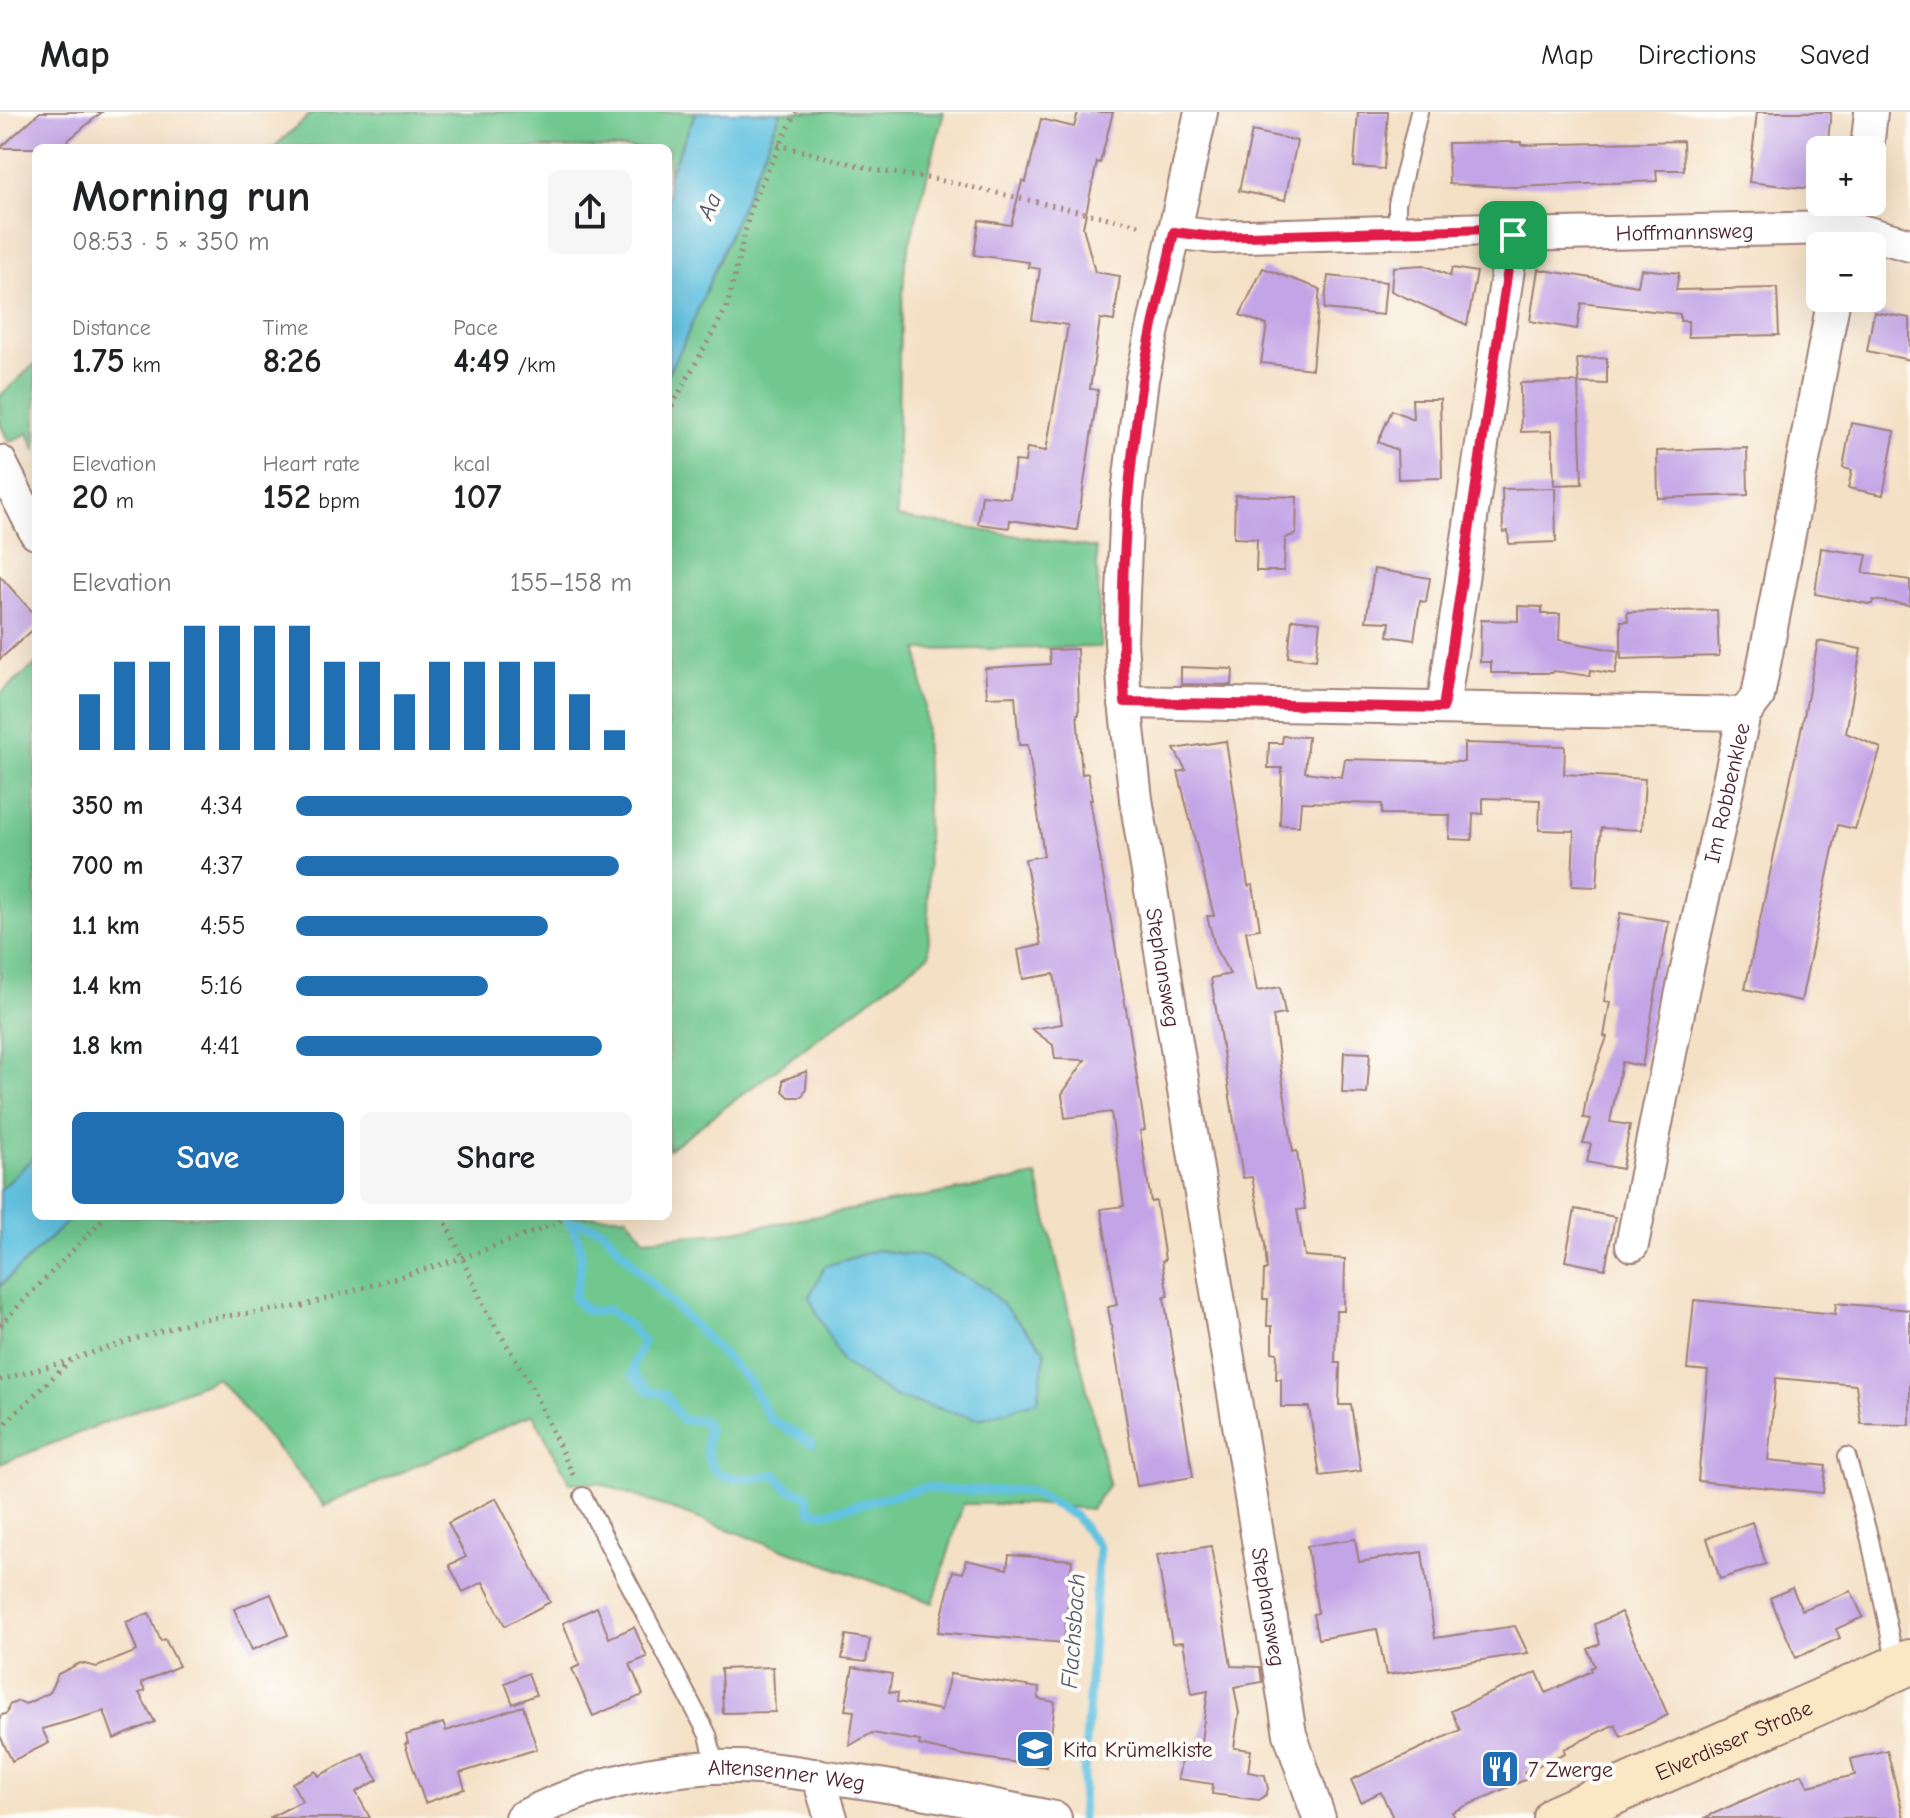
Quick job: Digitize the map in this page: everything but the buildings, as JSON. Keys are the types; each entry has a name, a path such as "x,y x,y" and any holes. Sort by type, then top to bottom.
{"main road":[{"name":"Elverdisser Straße","path":"1556,1818 1903,1665"}],"street":[{"name":"Stephansweg","path":"1201,112 1142,379 1127,501 1121,641 1125,702 1136,799 1290,1734 1319,1818"},
{"path":"1868,136 1871,112"},
{"name":"Hoffmannsweg","path":"1174,232 1214,237 1492,229 1513,235 1856,226 1910,245"},
{"path":"1443,708 1513,235"},
{"name":"Im Robbenklee","path":"1632,1245 1683,987 1744,714 1758,696 1831,312"},
{"path":"0,462 32,525"},
{"path":"1125,702 1744,714"},
{"name":"Altensenner Weg","path":"521,1818 594,1788 654,1773 716,1767 818,1775 928,1792 1055,1818"},
{"path":"818,1775 831,1818"}],"lane":[{"path":"1397,232 1397,204 1419,112"},
{"path":"1847,1456 1903,1665"},
{"path":"583,1496 708,1735 716,1767"}],"path":[{"path":"672,406 727,307 752,203 796,112"},
{"path":"778,145 879,171 939,180 1174,232"},
{"path":"0,1325 102,1220"},
{"path":"445,1220 488,1314 528,1380 583,1496"},
{"path":"0,1380 196,1320 302,1306 462,1258 561,1220"},
{"path":"0,1428 72,1359"}],"green space":[{"path":"313,112 696,112 672,168 672,144 277,144"},
{"path":"781,112 944,112 905,261 899,355 897,517 1096,548 1101,647 918,650 925,708 929,955 672,1147 672,366"},
{"path":"32,367 32,442 28,433 9,442 0,424 0,396"},
{"path":"32,667 32,1159 0,1190 0,694"},
{"path":"1037,1176 1109,1484 1091,1509 1031,1504 963,1504 933,1603 599,1483 570,1483 533,1414 325,1506 218,1378 0,1464 0,1286 69,1220 630,1220 644,1239 723,1233"}],"water":[{"name":"Aa","path":"696,112 781,112 672,366 672,168"},
{"path":"32,1159 32,1220 69,1220 0,1286 0,1190"},
{"path":"877,1250 926,1257 987,1288 1045,1350 1038,1401 979,1419 895,1397 842,1362 809,1297 825,1266"}],"waterway":[{"name":"Flachsbach","path":"568,1220 577,1237 581,1255 574,1297 584,1308 607,1310 630,1326 643,1342 633,1365 633,1375 650,1392 665,1394 682,1420 703,1420 708,1428 708,1459 722,1475 746,1479 776,1474 788,1489 806,1494 810,1510 824,1513 926,1487 1030,1491 1075,1516 1099,1547 1081,1818"},
{"name":"Flachsbach","path":"572,1224 602,1229 749,1381 770,1419 812,1443"}],"place":[{"name":"Kita Krümelkiste","path":"1035,1749"},
{"name":"7 Zwerge","path":"1500,1769"}],"route":[{"path":"1492,229 1513,235 1443,708 1125,702 1121,641 1127,501 1142,379 1174,232 1214,237 1492,229"}]}
